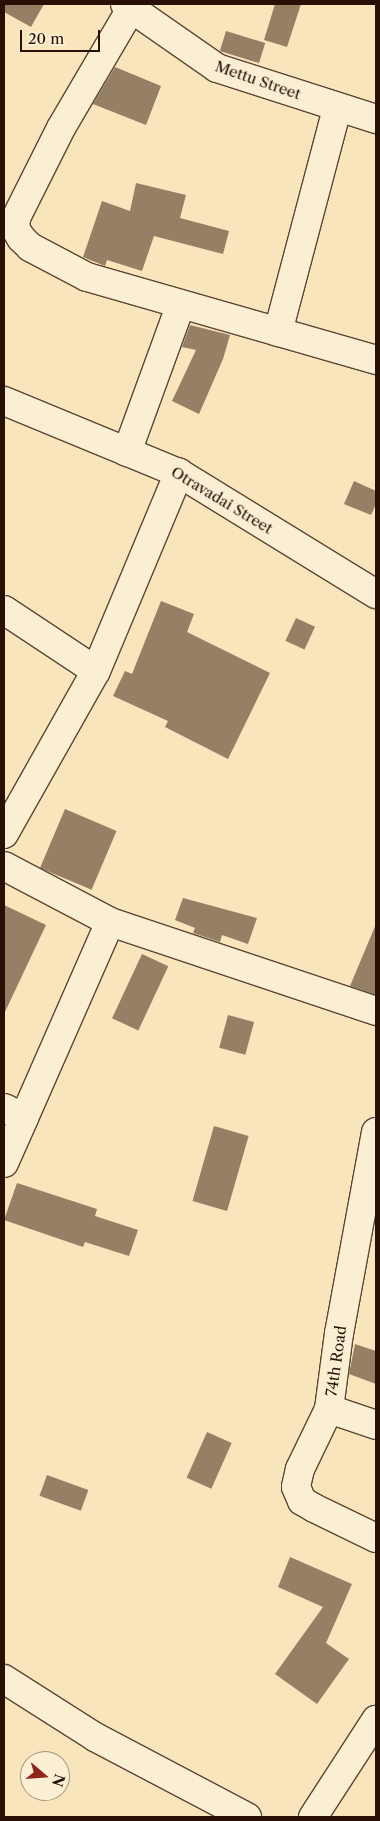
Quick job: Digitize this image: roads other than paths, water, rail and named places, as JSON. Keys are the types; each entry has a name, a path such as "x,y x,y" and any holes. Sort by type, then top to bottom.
{"street":[{"name":"Mettu Street","path":"129,5 217,68 376,119"},
{"path":"129,5 61,128 16,218 15,228 30,247 87,278 180,306 376,360"},
{"path":"278,332 337,108"},
{"path":"127,452 180,306"},
{"name":"Otravadai Street","path":"4,401 179,473 376,594"},
{"path":"4,834 96,671 179,473"},
{"path":"4,610 96,671"},
{"path":"4,866 110,922 376,1011"},
{"path":"4,1163 14,1113 110,922"},
{"name":"74th Road","path":"376,1132 339,1333 329,1409 300,1468 296,1487 302,1501 376,1538"},
{"path":"329,1409 376,1425"},
{"path":"4,1679 95,1737 247,1817"},
{"path":"313,1817 376,1720"}]}
